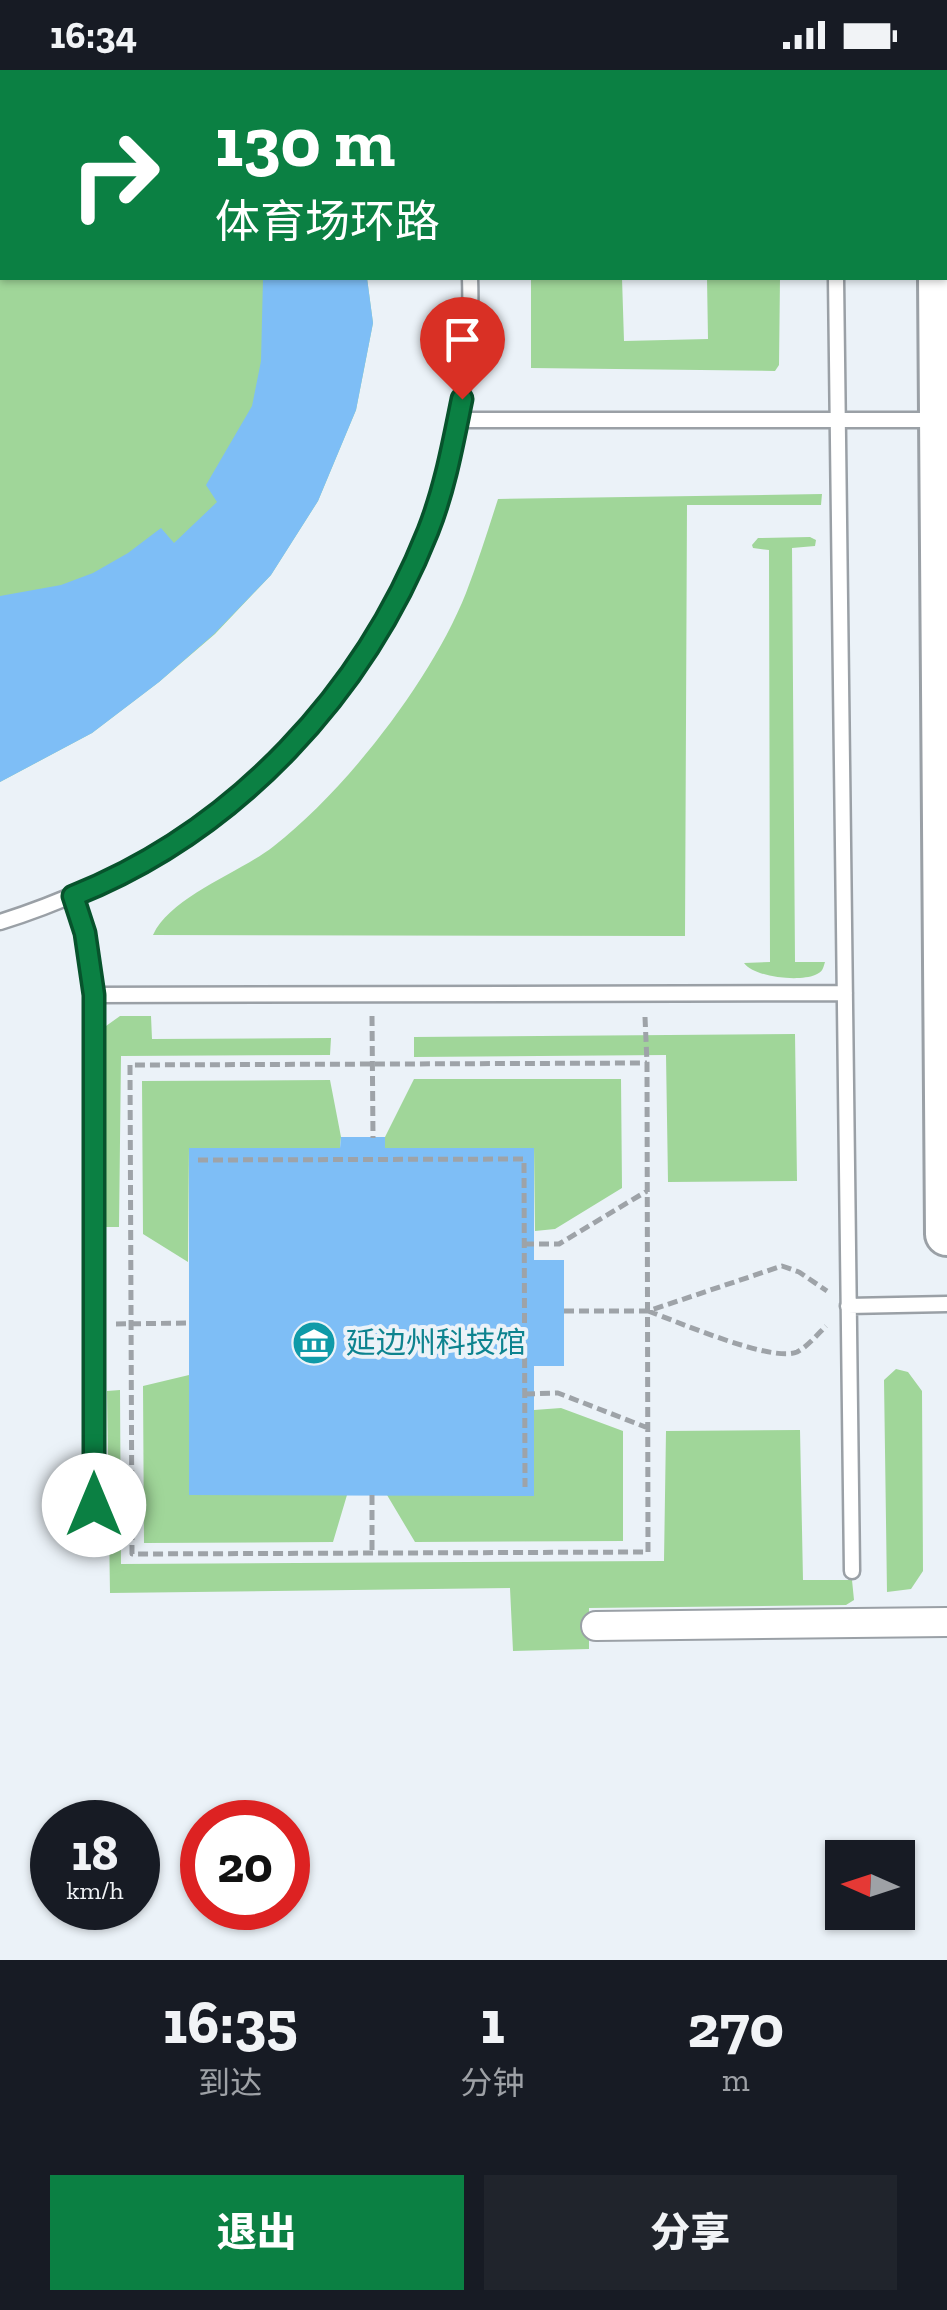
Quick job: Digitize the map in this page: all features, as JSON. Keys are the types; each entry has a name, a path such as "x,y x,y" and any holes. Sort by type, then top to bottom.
{"main road":[{"path":"940,280 947,1234"}],"street":[{"path":"596,1626 947,1622"}],"lane":[{"path":"0,922 73,896 144,862 191,833 236,799 315,720 360,661 406,580 429,529 446,476 467,362 470,280"},
{"path":"836,280 852,1571"},
{"path":"457,420 944,420"},
{"path":"73,896 85,933 94,995 94,1505"},
{"path":"94,995 844,994"},
{"path":"848,1306 947,1304"}],"path":[{"path":"372,994 372,1138"},
{"path":"644,994 646,1064 648,1310 648,1552 132,1554 130,1066 646,1064"},
{"path":"198,1160 524,1159 525,1487"},
{"path":"524,1244 559,1244 647,1191"},
{"path":"564,1311 648,1310 782,1266 799,1272 848,1306 798,1351 784,1354 759,1350 648,1310"},
{"path":"94,1324 188,1324"},
{"path":"524,1394 558,1394 648,1428"},
{"path":"372,1496 372,1554"}],"green space":[{"path":"0,280 367,280 373,323 356,410 318,501 271,575 215,634 159,682 92,733 0,782"},
{"path":"531,280 622,280 624,341 708,339 707,280 780,280 779,365 775,371 531,368"},
{"path":"822,494 821,505 687,505 685,936 153,935 175,908 260,856 302,822 385,730 451,626 498,499"},
{"path":"758,538 816,540 815,546 792,548 795,962 825,962 815,975 788,978 757,972 744,963 770,962 769,550 752,545"},
{"path":"120,1016 151,1016 152,1039 331,1038 330,1055 121,1056 119,1227 106,1227 106,1026"},
{"path":"795,1034 797,1181 668,1182 666,1055 414,1057 414,1037"},
{"path":"414,1079 621,1079 622,1188 555,1229 535,1231 534,1148 385,1148 385,1137"},
{"path":"330,1080 340,1148 189,1148 188,1262 143,1234 142,1081"},
{"path":"896,1369 908,1372 922,1391 923,1571 911,1589 887,1592 884,1380"},
{"path":"189,1375 189,1495 347,1495 333,1542 144,1543 143,1386"},
{"path":"120,1390 121,1564 664,1561 666,1431 800,1430 803,1580 852,1580 854,1600 846,1605 589,1608 589,1649 513,1651 510,1588 110,1593 107,1391"},
{"path":"561,1408 623,1431 623,1541 415,1542 387,1495 534,1495 534,1410"}],"building":[{"path":"263,280 367,280 373,323 356,410 318,501 271,575 214,634 159,682 92,733 0,782 0,596 61,585 93,573 161,528 174,543 217,502 206,485 252,406 261,361"},
{"path":"341,1137 385,1137 385,1148 534,1148 534,1260 564,1260 564,1366 534,1366 534,1496 189,1495 189,1148 340,1148"}],"place":[{"name":"延边州科技馆","path":"314,1343"}],"route":[{"path":"94,1505 94,995 85,933 73,896 144,862 236,799 277,761 350,676 380,630 429,529 446,476 462,399"}]}
